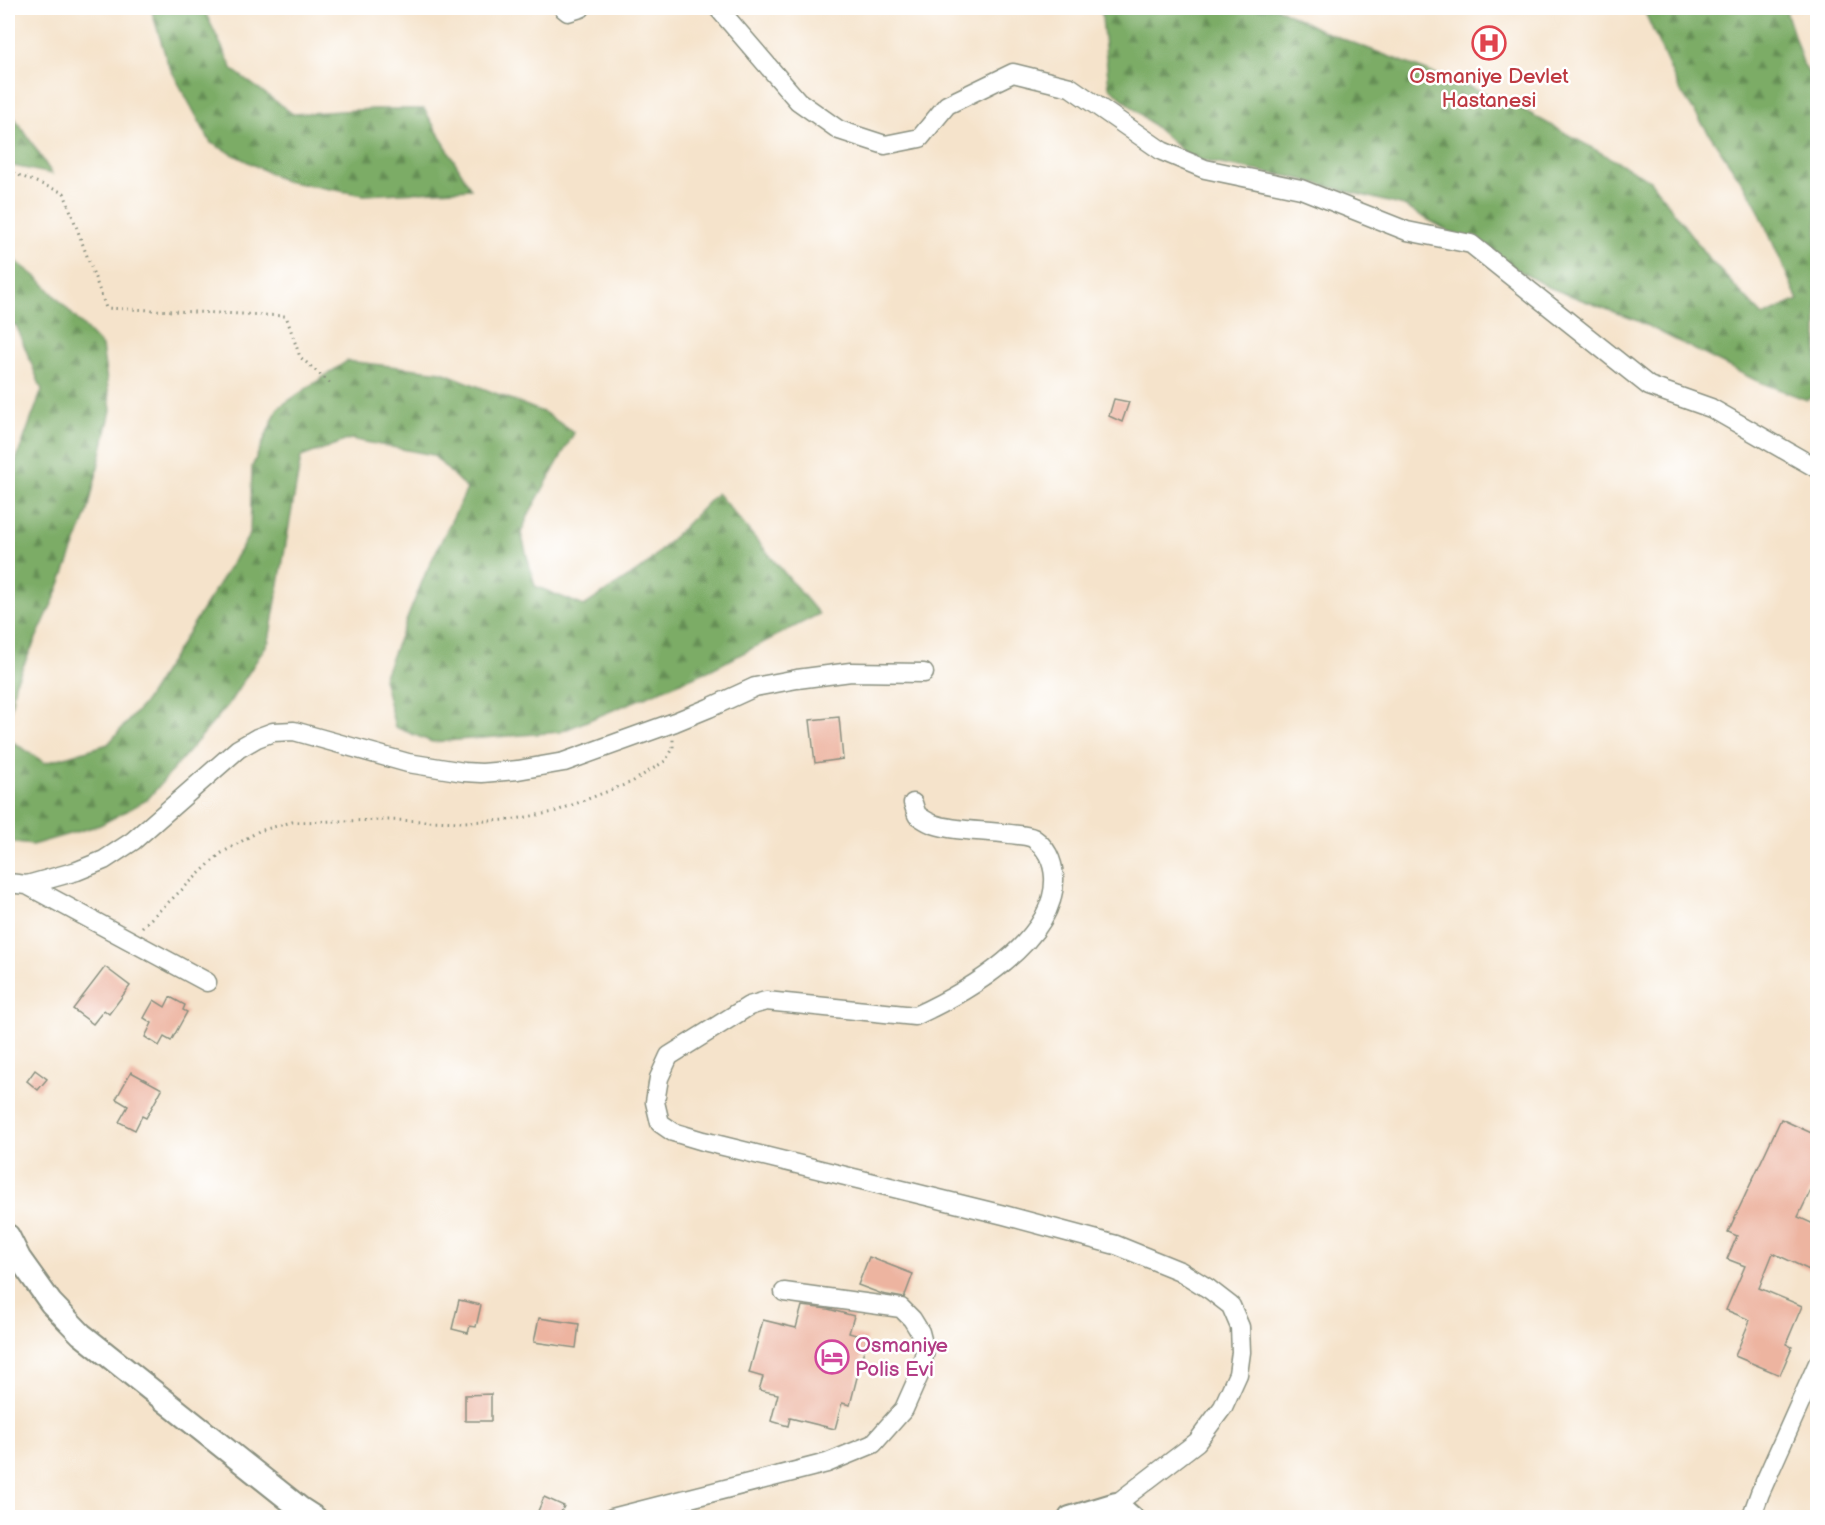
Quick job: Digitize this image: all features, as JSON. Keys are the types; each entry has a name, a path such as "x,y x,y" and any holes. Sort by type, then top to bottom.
{"street":[{"path":"563,8 568,12 581,8"},
{"path":"718,8 798,101 838,130 885,145 920,138 947,105 1013,73 1070,87 1162,151 1205,170 1301,189 1407,231 1471,244 1649,386 1711,408 1818,469"},
{"path":"8,883 27,885 77,871 104,860 133,841 238,749 256,738 273,732 294,731 408,763 464,772 518,770 564,762 675,722 755,687 851,672 924,673"},
{"path":"913,803 917,815 932,823 957,829 1031,837 1045,849 1053,866 1054,888 1044,916 1030,938 996,969 935,1007 915,1016 766,1001 749,1006 669,1056 659,1078 655,1102 660,1123 673,1132 1116,1245 1180,1271 1231,1306 1240,1327 1241,1352 1238,1374 1223,1407 1197,1442 1124,1511 1070,1518"},
{"path":"27,885 207,982"},
{"path":"8,1236 19,1258 51,1303 81,1334 315,1518"},
{"path":"612,1518 827,1463 873,1444 904,1409 920,1373 925,1352 920,1332 901,1308 784,1292"},
{"path":"1751,1518 1818,1363"}],"path":[{"path":"8,171 64,193 106,308 286,316 300,357 331,384"},
{"path":"128,939 219,854 259,831 292,822 388,820 464,822 510,820 554,812 632,782 665,760 673,749 675,722"}],"green space":[{"path":"151,8 203,8 233,70 293,114 374,109 424,109 471,189 364,195 285,181 211,143 168,64"},
{"path":"1101,8 1278,8 1322,31 1511,103 1650,180 1709,259 1763,316 1798,300 1754,200 1679,89 1643,8 1785,8 1804,66 1817,86 1817,394 1807,400 1757,381 1638,321 1548,287 1404,206 1292,177 1192,159 1109,87"},
{"path":"8,109 26,134 52,174 8,165"},
{"path":"8,255 39,279 102,346 111,410 88,511 56,595 15,684 8,727 8,464 15,463 42,390 16,325 8,325"},
{"path":"347,361 442,372 545,413 574,433 529,514 521,533 535,586 584,606 645,566 717,493 819,614 710,670 560,732 432,742 395,727 383,678 426,572 467,489 433,455 350,439 301,457 269,641 228,705 147,800 100,825 32,845 8,842 8,739 45,763 108,744 144,703 250,534 252,467 278,408"}],"building":[{"path":"1114,399 1129,402 1122,422 1109,416"},
{"path":"839,717 843,759 815,763 810,720"},
{"path":"105,967 130,986 109,1014 104,1010 93,1024 73,1009"},
{"path":"170,997 185,1005 183,1010 187,1012 171,1041 164,1037 159,1046 145,1037 152,1023 144,1018 154,1000 165,1007"},
{"path":"35,1070 47,1079 38,1090 27,1081"},
{"path":"131,1072 162,1089 146,1118 142,1116 135,1130 119,1122 128,1106 116,1099"},
{"path":"1781,1119 1818,1136 1818,1175 1798,1217 1818,1226 1818,1274 1773,1253 1759,1288 1802,1306 1786,1344 1792,1347 1780,1375 1735,1356 1750,1320 1726,1310 1745,1266 1727,1259 1737,1236 1728,1232"},
{"path":"869,1257 913,1274 904,1298 882,1294 858,1285"},
{"path":"459,1300 481,1305 476,1327 470,1326 468,1333 452,1329"},
{"path":"802,1306 828,1309 854,1316 849,1333 867,1338 850,1405 842,1403 835,1429 790,1418 788,1426 771,1421 778,1394 759,1390 763,1377 749,1373 763,1320 796,1328"},
{"path":"539,1318 579,1324 576,1348 534,1342"},
{"path":"491,1394 491,1421 465,1421 465,1395"},
{"path":"544,1497 564,1506 558,1518 535,1518"}],"place":[{"name":"Osmaniye Devlet Hastanesi","path":"1489,43"},
{"name":"Osmaniye Polis Evi","path":"832,1357"}]}
